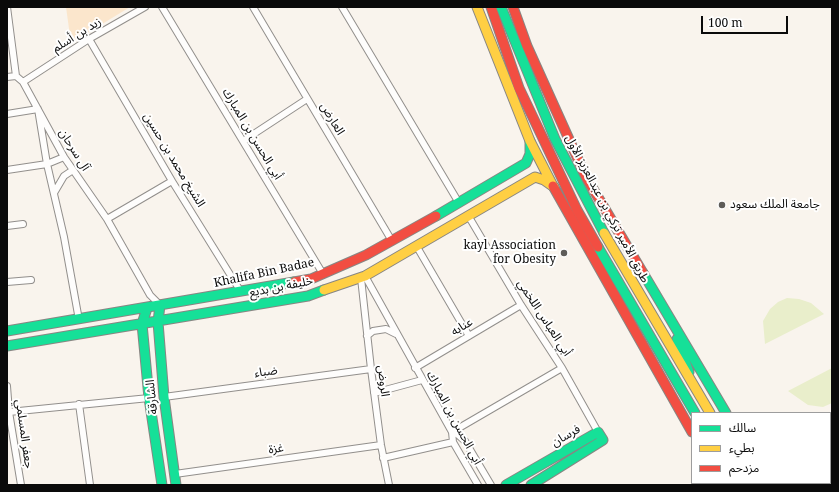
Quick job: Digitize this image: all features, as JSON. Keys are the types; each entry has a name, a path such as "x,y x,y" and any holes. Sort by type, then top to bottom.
{"main road":[{"path":"477,7 530,141 554,187 691,430"},
{"name":"طريق الأمير تركي بن عبدالعزيز الأول","path":"491,7 520,88 577,210 694,412"},
{"name":"طريق الأمير تركي بن عبدالعزيز الأول","path":"502,7 521,60 555,139 571,171 609,242 709,412"},
{"path":"513,7 527,46 586,177 725,412"},
{"name":"Khalifa Bin Badae","path":"7,331 241,292 311,278 323,274 392,241 526,163 530,154 530,141"},
{"path":"505,175 515,176 518,178 517,188"},
{"name":"خليفة بن بديع","path":"7,346 308,296 363,277 469,217 535,177 544,180 554,187"},
{"name":"الشارقة","path":"160,306 158,322 164,397 176,485"},
{"name":"الشارقة","path":"148,308 142,324 149,398 162,485"},
{"path":"675,328 678,345 694,387"},
{"name":"فرسان","path":"506,485 598,432 603,440 531,485"}],"street":[{"path":"7,7 16,76 7,77"},
{"name":"زيد بن أسلم","path":"22,82 90,39 145,7"},
{"name":"أبي الحسن بن المبارك","path":"162,7 323,274"},
{"name":"العارض","path":"253,7 392,241"},
{"path":"342,7 459,203"},
{"name":"الشيخ محمد بن حسين","path":"90,39 172,181 241,292"},
{"name":"آل سرحان","path":"16,76 22,82 64,157 107,219 150,295 160,306"},
{"path":"243,141 307,99"},
{"path":"7,114 38,109 47,164 64,237 79,320"},
{"path":"7,170 47,164 64,157"},
{"path":"54,193 64,176 73,170"},
{"path":"107,219 172,181"},
{"name":"أبي العباس اللخمي","path":"469,217 521,305 562,368 598,432"},
{"path":"7,226 23,224"},
{"path":"417,247 469,336"},
{"name":"أبي الحسن بن المبارك","path":"363,277 452,432 453,442 478,485"},
{"name":"الروض","path":"363,277 371,369 383,458 389,485"},
{"path":"7,282 32,280"},
{"path":"148,308 150,295"},
{"name":"عنابه","path":"415,368 521,305"},
{"path":"367,336 373,331 386,329 396,334"},
{"path":"452,432 562,368"},
{"name":"ضباء","path":"164,397 371,369"},
{"path":"374,393 422,380"},
{"name":"جعفر المسلمي","path":"7,386 10,440 21,485"},
{"path":"9,412 149,398"},
{"path":"79,404 90,485"},
{"path":"452,432 457,434 465,441 491,485"},
{"path":"383,458 453,442"},
{"name":"غزة","path":"175,474 381,445"}],"green space":[{"path":"787,298 799,299 811,303 824,314 765,344 763,321 770,309 778,302"},
{"path":"832,368 832,403 823,407 808,405 788,391"}],"sand":[{"path":"66,7 130,7 71,43"}],"traffic: fast":[{"path":"501,7 555,139 604,233"},
{"path":"436,216 526,163 530,154 530,141"},
{"path":"598,247 694,412"},
{"path":"643,273 725,412"},
{"path":"7,331 294,282"},
{"path":"7,346 308,296 324,290"},
{"path":"160,305 158,322 164,397 176,485"},
{"path":"147,308 142,324 149,398 162,485"},
{"path":"677,339 689,372"},
{"path":"506,485 598,432 603,440 531,485"}],"traffic: slow":[{"path":"477,7 530,141 553,186"},
{"path":"324,290 365,276 535,177 544,180 554,187"},
{"path":"604,233 709,412"}],"traffic: jam":[{"path":"491,7 519,88 577,210 598,247"},
{"path":"513,7 527,46 586,177 643,273"},
{"path":"553,186 691,430"},
{"path":"294,282 311,279 366,255 436,216"}],"place":[{"name":"جامعة الملك سعود","path":"722,205"},
{"name":"kayl Association for Obesity","path":"564,253"}]}
